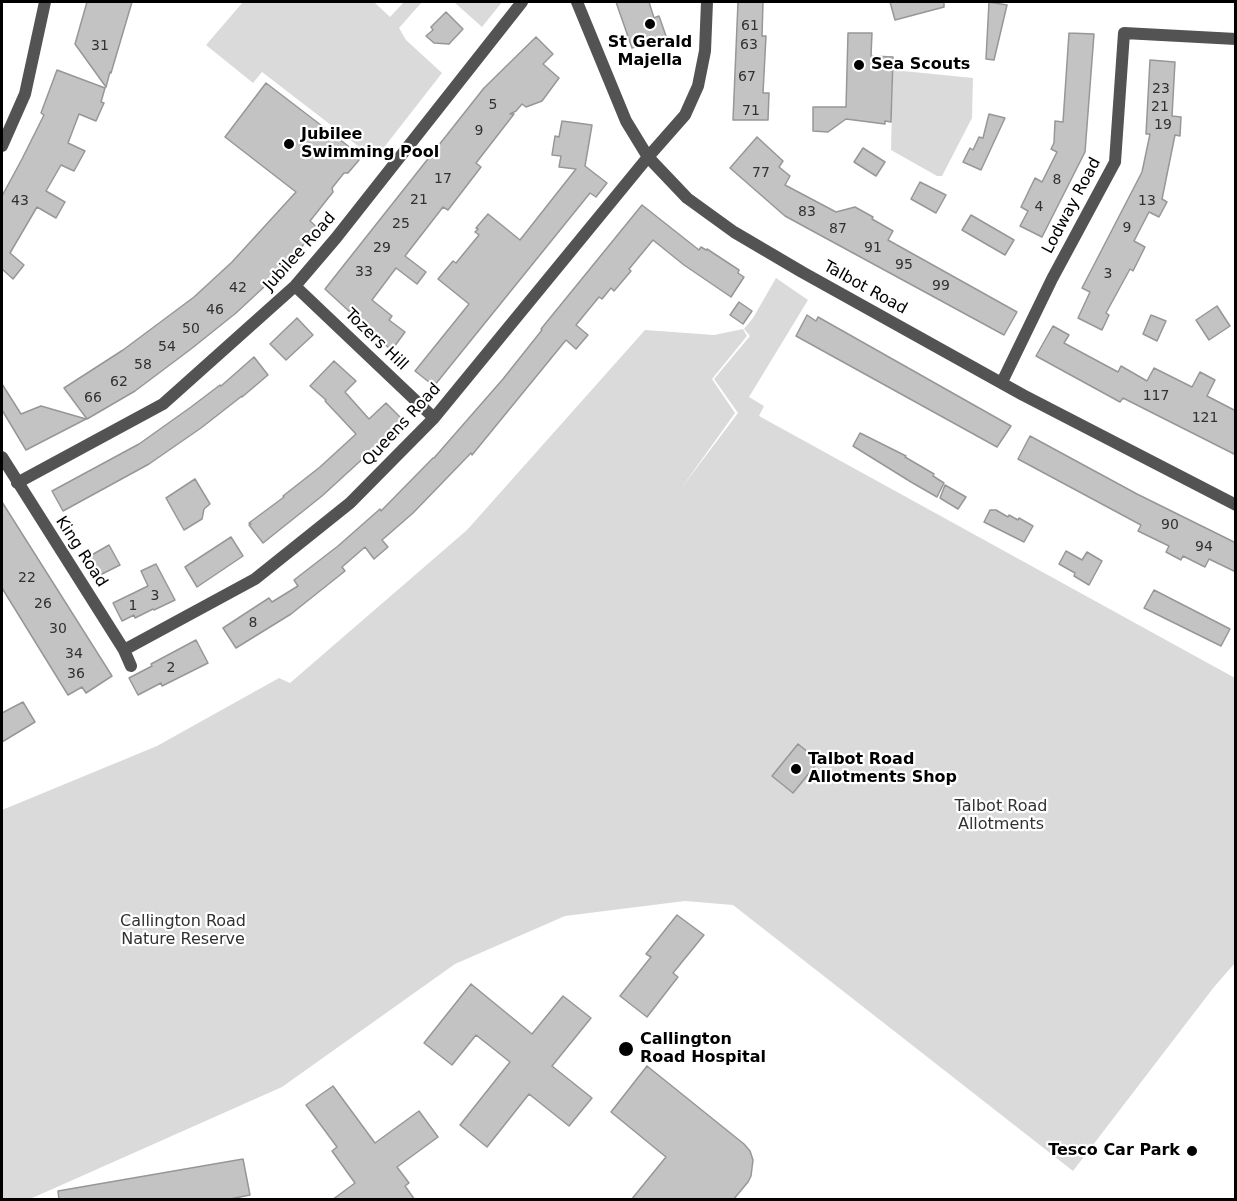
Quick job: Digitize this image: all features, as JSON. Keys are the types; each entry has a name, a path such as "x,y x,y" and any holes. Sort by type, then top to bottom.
{"street":[{"path":"2,146 25,94 45,2"},
{"name":"Jubilee Road","path":"17,483 163,404 295,286 336,238 522,2"},
{"name":"Talbot Road","path":"577,2 626,121 648,158 687,198 734,232 802,272 1023,394 1236,505"},
{"name":"Queens Road","path":"124,650 255,579 350,503 434,418 685,115 698,86 705,51 707,2"},
{"name":"Lodway Road","path":"1002,382 1052,279 1115,162 1124,33 1236,39"},
{"name":"Tozers Hill","path":"295,286 434,418"},
{"name":"King Road","path":"2,457 124,650 131,666"}],"green space":[{"path":"243,2 374,2 390,17 404,2 422,2 399,28 406,40 442,73 375,159 262,72 253,83 206,45"},
{"path":"454,2 502,2 482,27"},
{"path":"893,70 973,78 972,118 942,176 937,176 891,150"},
{"path":"776,278 808,300 749,397 764,406 759,416 1235,678 1235,963 1214,987 1073,1171 733,905 685,901 565,916 455,964 282,1087 30,1199 2,1200 2,810 157,746 279,678 290,683 467,530 645,330 714,335 743,329 747,336 712,379 735,413 680,490 738,413 714,379 750,336 744,329"}],"building":[{"path":"87,2 132,2 106,87 75,44"},
{"name":"St Gerald Majella","path":"616,2 649,2 654,18 659,16 666,36 632,48"},
{"path":"738,2 763,2 762,36 766,36 763,93 769,93 768,120 733,120"},
{"path":"890,2 944,2 944,7 895,20"},
{"path":"989,2 1007,5 994,60 986,59"},
{"path":"446,12 463,29 449,44 434,43 426,36 433,30 431,27"},
{"path":"848,33 872,33 871,56 893,57 891,122 885,121 885,124 846,119 828,132 813,131 813,107 846,107"},
{"path":"1069,33 1094,34 1085,152 1042,237 1020,226 1028,211 1021,207 1035,178 1042,182 1057,152 1051,149 1054,143 1055,121 1063,122"},
{"path":"536,37 553,54 543,64 559,78 542,101 526,107 522,104 510,114 514,114 476,163 481,167 448,210 443,207 405,256 426,272 417,284 396,268 372,300 392,316 389,320 405,332 390,349 325,289 484,88"},
{"path":"1150,60 1175,62 1172,116 1181,117 1180,136 1175,135 1162,199 1167,202 1159,217 1149,212 1134,241 1145,247 1133,271 1130,269 1106,313 1109,315 1102,330 1078,318 1090,292 1082,288 1142,172 1150,134 1146,134"},
{"path":"57,70 105,88 101,102 104,103 96,121 79,114 68,143 85,151 74,171 61,165 46,191 65,202 56,218 37,207 10,253 24,265 13,279 2,269 2,196 44,115 41,113"},
{"path":"266,83 356,152 359,160 332,188 333,192 310,221 318,228 279,273 236,313 191,349 135,391 87,419 64,388 123,350 194,297 232,262 296,192 225,137"},
{"path":"989,114 1005,118 981,170 963,162 970,148 973,150 979,137 983,138"},
{"path":"562,121 592,125 585,166 607,183 596,197 590,193 434,386 415,371 469,304 438,279 453,261 456,263 479,235 475,232 478,229 476,228 488,214 520,240 576,169 559,167 561,156 552,155 555,136 559,137"},
{"path":"757,137 783,161 779,167 790,176 785,185 836,212 855,207 893,231 888,240 1017,312 1004,335 785,216 730,168"},
{"path":"863,148 885,162 876,176 854,162"},
{"path":"920,182 946,195 936,213 911,199"},
{"path":"642,205 699,250 701,247 707,249 739,270 738,273 744,277 731,297 684,265 653,240 614,291 611,288 602,299 599,297 576,325 588,335 576,349 566,340 472,455 471,453 413,513 382,540 388,547 374,559 365,547 342,567 345,571 291,614 236,648 223,628 269,598 272,602 298,586 294,580 380,509 381,511 434,458 503,379"},
{"path":"971,215 1014,240 1005,255 962,230"},
{"path":"739,302 752,311 743,324 730,315"},
{"path":"1217,306 1230,326 1209,340 1196,320"},
{"path":"807,315 816,321 818,317 1011,426 997,447 796,336"},
{"path":"1151,315 1166,321 1157,341 1143,334"},
{"path":"297,318 313,335 286,360 270,344"},
{"path":"1053,326 1069,335 1064,343 1118,372 1121,366 1147,381 1154,368 1192,387 1200,372 1215,380 1207,396 1236,411 1236,455 1123,398 1120,402 1036,356"},
{"path":"254,357 268,375 242,397 149,464 63,511 52,491 139,444 221,386"},
{"path":"334,361 356,381 345,392 369,419 386,403 402,419 322,496 263,543 249,523 284,497 356,434 326,400 310,386"},
{"path":"2,384 21,414 41,406 86,419 26,450 2,410"},
{"path":"860,433 906,456 934,474 933,476 944,483 937,497 853,446"},
{"path":"1030,436 1137,494 1236,543 1236,572 1209,559 1205,567 1183,556 1181,560 1166,552 1169,546 1138,531 1141,525 1018,459"},
{"path":"195,479 210,504 204,509 202,519 184,530 166,498"},
{"path":"945,485 966,497 958,509 940,498"},
{"path":"2,502 112,676 86,693 82,687 68,695 2,588"},
{"path":"990,510 996,510 1018,520 1019,518 1033,526 1024,542 984,522"},
{"path":"231,537 243,556 197,587 185,567"},
{"path":"109,545 120,565 100,575 90,556"},
{"path":"1066,551 1082,560 1087,552 1102,561 1089,585 1074,576 1075,573 1059,564"},
{"path":"156,564 175,600 135,618 134,615 122,621 113,603 148,586 141,571"},
{"path":"1154,590 1230,629 1221,646 1144,608"},
{"path":"196,640 208,663 138,695 129,678"},
{"path":"23,702 35,722 2,742 2,713"},
{"name":"Talbot Road Allotments Shop","path":"798,744 819,761 793,793 772,776"},
{"path":"677,915 704,935 673,973 678,977 647,1017 620,996 651,957 646,954"},
{"path":"471,984 532,1034 563,996 591,1018 552,1066 592,1098 569,1126 529,1094 487,1147 460,1125 510,1062 476,1035 452,1065 424,1043"},
{"path":"647,1066 750,1151 753,1160 751,1176 733,1200 631,1200 666,1157 611,1112"},
{"path":"333,1086 375,1143 419,1111 438,1137 397,1167 409,1183 405,1186 415,1200 332,1200 355,1183 332,1151 337,1147 306,1105"},
{"path":"243,1159 250,1195 225,1200 59,1200 58,1191"}],"place":[{"name":"St Gerald Majella","path":"650,24"},
{"name":"Sea Scouts","path":"859,65"},
{"name":"Jubilee Swimming Pool","path":"289,144"},
{"name":"Talbot Road Allotments Shop","path":"796,769"},
{"name":"Callington Road Hospital","path":"626,1049"},
{"name":"Tesco Car Park","path":"1192,1151"}],"park label":[{"name":"Talbot Road Allotments","path":"1001,816"},
{"name":"Callington Road Nature Reserve","path":"183,931"}]}
